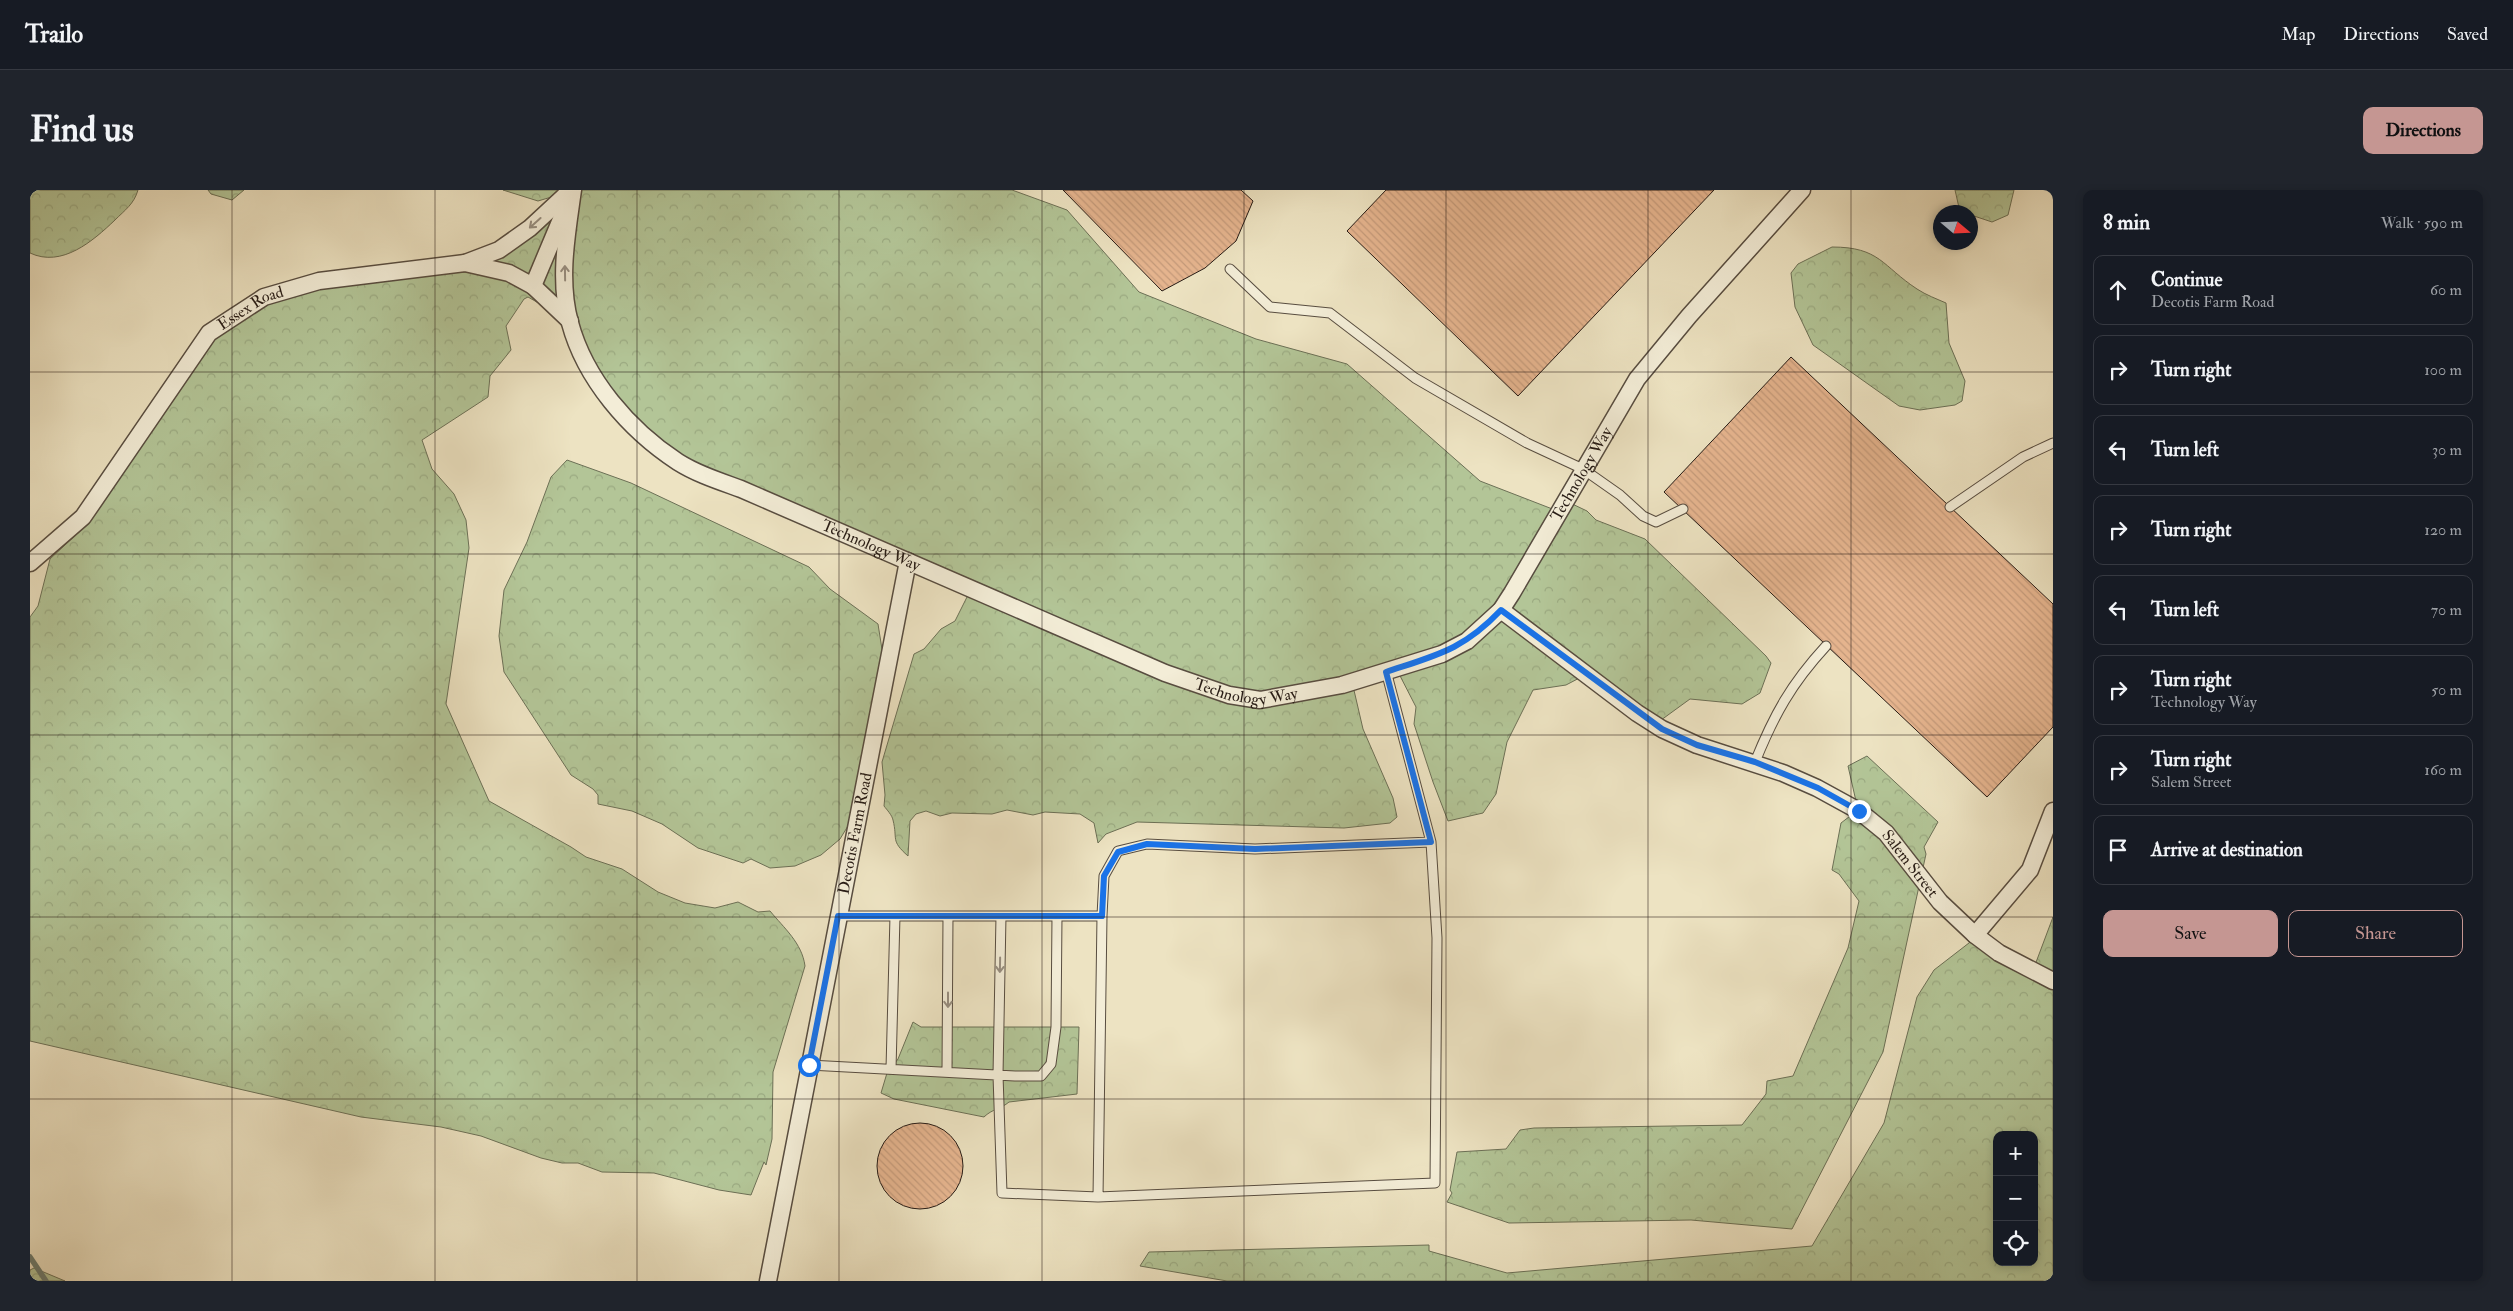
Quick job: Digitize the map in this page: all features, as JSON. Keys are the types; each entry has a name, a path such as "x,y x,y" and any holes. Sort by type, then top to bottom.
{"street":[{"path":"465,263 499,250 530,228 572,190"},
{"path":"534,286 572,190"},
{"path":"570,321 565,263 572,190"},
{"name":"Technology Way","path":"570,321 583,357 609,397 628,420 678,462 1165,672 1244,698 1260,700 1342,685 1442,654 1467,641 1501,610 1637,379 1689,316 1802,190"},
{"name":"Essex Road","path":"30,563 83,517 209,333 264,297 319,281 465,263 509,274 534,286 570,321"},
{"name":"Decotis Farm Road","path":"768,1281 908,561"},
{"name":"Salem Street","path":"1501,610 1662,729 1697,745 1755,762 1818,788 1859,811 1886,833 1940,902 1975,935 1999,953 2053,981"},
{"path":"1975,935 2030,870 2053,811"}],"lane":[{"path":"1230,269 1270,307 1330,313 1415,378 1527,443 1583,469 1620,496 1643,516 1656,522 1683,509"},
{"path":"1950,507 2023,458 2053,443"},
{"path":"1755,762 1780,705 1809,664 1826,646"},
{"path":"1001,916 998,1075 1002,1194 1098,1197 1435,1182 1437,938 1431,842 1386,672"},
{"path":"1098,1197 1104,876 1118,852 1147,844 1255,849 1431,842"},
{"path":"838,916 1102,916"},
{"path":"890,1069 895,916"},
{"path":"947,1072 948,916"},
{"path":"809,1065 1042,1076 1052,1064 1056,1027 1057,916"}],"green space":[{"path":"30,190 138,190 129,206 87,244 65,255 42,257 30,253"},
{"path":"208,190 244,190 232,200 211,194"},
{"path":"503,190 575,190 538,201"},
{"path":"575,190 1012,190 1067,210 1139,292 1256,339 1347,364 1480,481 1555,510 1566,501 1587,511 1596,520 1645,539 1766,656 1771,663 1760,693 1742,704 1690,699 1657,723 1587,674 1566,685 1533,690 1507,742 1496,794 1483,813 1448,821 1414,724 1416,707 1396,668 1353,686 1363,729 1393,798 1397,817 1390,823 1344,828 1137,822 1106,834 1098,843 1094,823 1080,814 1045,812 1033,815 1007,810 992,814 952,813 940,816 926,811 916,814 910,821 908,856 897,843 892,818 884,806 882,762 914,654 924,649 941,629 955,621 970,591 687,466 633,423 558,314 528,297 524,299 506,326 511,350 490,376 488,397 422,440 432,469 454,494 466,520 469,548 446,704 489,801 586,857 622,869 658,892 685,903 715,908 738,902 758,912 770,911 796,943 805,966 773,1072 772,1139 766,1165 764,1162 751,1195 719,1190 654,1173 602,1172 578,1163 562,1163 541,1158 481,1136 441,1127 361,1117 30,1041 30,617 38,606 50,559 81,530 172,391 233,314 327,285 481,269"},
{"path":"1955,190 2014,190 2008,215 1992,222 1978,217 1978,205 1958,205"},
{"path":"1832,247 1861,250 1871,254 1917,289 1946,303 1949,343 1965,381 1962,401 1955,405 1920,410 1899,406 1813,345 1795,307 1791,273 1798,264"},
{"path":"567,460 631,483 809,567 830,589 878,624 884,662 851,821 840,839 821,855 795,866 770,868 751,859 743,863 698,848 662,824 632,811 598,804 598,795 593,789 571,775 504,672 499,636 504,590 527,542 551,477"},
{"path":"1867,756 1938,822 1924,847 1926,854 1883,1052 1792,1229 1691,1220 1509,1223 1447,1202 1452,1193 1450,1190 1457,1152 1506,1149 1520,1130 1534,1128 1742,1125 1766,1094 1767,1081 1793,1076 1848,948 1859,901 1839,874 1832,870 1841,823 1858,810 1848,766"},
{"path":"2053,917 2053,1281 1227,1281 1140,1266 1149,1252 1429,1245 1429,1251 1507,1273 1812,1246 1884,1123 1917,997 1934,970 1978,936 2032,973"},
{"path":"913,1022 921,1027 1079,1027 1077,1094 1009,1102 984,1117 894,1099 881,1093 887,1073 898,1059"},
{"path":"34,1268 65,1281 30,1281 30,1270"}],"building":[{"path":"1063,190 1241,190 1253,201 1236,241 1205,268 1162,291"},
{"path":"1386,190 1714,190 1518,396 1347,231"},
{"path":"1791,357 2053,604 2053,727 1987,797 1664,492"},
{"path":"920,1123 944,1130 956,1142 963,1166 956,1190 944,1202 920,1209 896,1202 884,1190 877,1166 884,1142 896,1130"}],"waterway":[{"path":"30,1257 46,1281"}],"route":[{"path":"809,1065 838,916 1102,916 1104,876 1118,852 1147,844 1255,849 1431,842 1386,672 1442,654 1467,641 1484,628 1501,610 1662,729 1697,745 1755,762 1783,773 1818,788 1859,811"}]}
